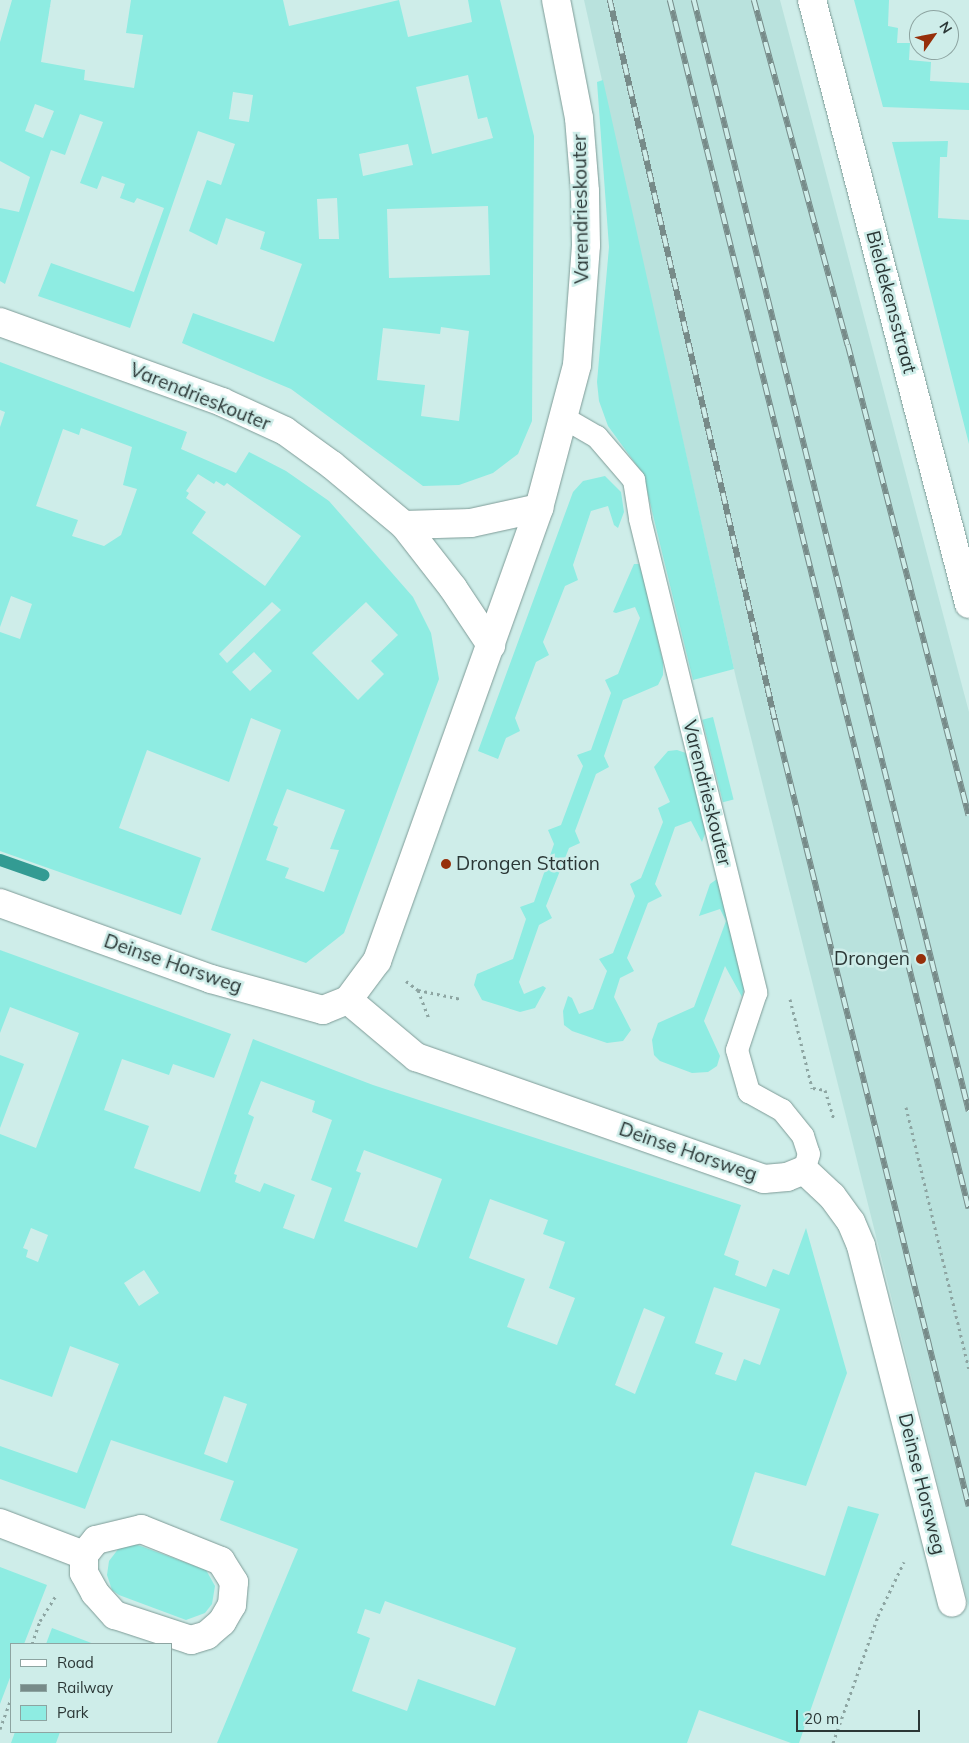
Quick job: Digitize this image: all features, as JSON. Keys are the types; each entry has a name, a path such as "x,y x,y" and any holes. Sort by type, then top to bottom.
{"street":[{"name":"Varendrieskouter","path":"348,1000 377,961 491,645 539,508 577,365 586,246 585,191 579,118 556,0"},
{"name":"Bieldekensstraat","path":"812,0 969,604"},
{"name":"Varendrieskouter","path":"0,322 222,402 285,431 332,465 404,524 453,588 491,645"},
{"path":"404,524 471,522 539,508"},
{"name":"Deinse Horsweg","path":"0,903 211,979 323,1010 348,1000 416,1057 764,1179 787,1177 804,1170 832,1196 851,1222 861,1246 952,1602"},
{"path":"0,1523 84,1564 95,1594 114,1615 191,1640 208,1635 222,1622 232,1604 234,1582 222,1561 140,1529 96,1540 84,1564"}],"lane":[{"name":"Varendrieskouter","path":"564,418 597,437 634,480 642,528 756,993 737,1050 749,1092 782,1110 803,1136 808,1154 804,1170"}],"path":[{"path":"418,990 461,998"},
{"path":"906,1107 969,1369"},
{"path":"833,1743 878,1616 929,1512"},
{"path":"32,1643 40,1621 62,1586 84,1564"},
{"path":"0,1729 10,1702"}],"shaded area":[{"path":"584,0 780,0 969,712 969,1607 736,678"}],"green space":[{"path":"12,0 51,0 41,62 85,70 84,80 134,88 143,35 126,33 131,0 283,0 289,26 399,0 408,37 472,22 468,0 500,0 534,136 532,421 518,454 493,473 459,485 423,486 291,389 182,343 193,313 274,342 302,264 260,249 265,232 226,218 217,245 189,231 207,180 221,185 235,144 198,131 130,328 38,296 51,263 134,292 164,208 137,198 134,203 120,198 125,184 102,176 97,189 80,183 103,122 80,114 65,155 51,150 5,284 0,281 0,208 19,212 30,177 0,161 0,42","holes":["468,75 478,119 487,117 493,138 432,154 416,87","233,92 253,95 249,122 229,119","35,104 54,111 43,138 25,131","408,144 413,165 363,176 359,154","337,198 339,239 319,239 317,199","488,206 490,275 389,278 387,209","441,327 469,331 459,421 421,416 425,385 377,380 383,328 440,334"]},
{"path":"854,0 889,0 888,26 898,28 897,43 909,43 909,60 931,62 930,81 969,83 969,110 883,107"},
{"path":"603,80 734,669 693,680 643,474 608,426 599,401 597,382 609,247 597,82"},
{"path":"948,141 947,157 940,157 938,218 969,220 969,444 892,142"},
{"path":"0,362 187,432 181,449 236,473 249,452 286,471 329,501 413,597 431,633 439,679 344,933 306,963 211,930 281,730 251,718 229,782 147,750 119,828 201,858 181,915 0,851 0,632 20,639 32,604 11,596 0,627 0,427 5,412 0,410","holes":["81,428 132,447 123,485 137,489 121,535 104,546 72,536 78,520 36,506 63,429 79,435","198,474 214,484 216,481 224,486 227,483 301,536 265,586 192,533 206,512 186,498 189,493 186,491","272,602 281,610 227,663 219,654","366,602 398,635 371,661 384,674 358,700 312,653","254,652 272,671 250,691 232,672","287,789 345,810 330,849 339,850 324,892 285,878 289,868 266,860 278,827 273,825"]},
{"path":"605,476 621,492 624,512 618,528 614,525 608,506 591,511 573,565 578,580 565,586 543,642 549,655 536,662 515,718 520,731 506,738 498,759 478,751 573,492 583,481"},
{"path":"634,564 639,564 642,572 663,662 663,675 658,685 623,700 604,756 609,767 596,774 575,831 580,843 569,848 546,906 552,918 539,925 519,982 524,994 543,986 546,988 535,1008 520,1012 482,1000 474,985 477,974 513,959 526,919 520,907 534,902 554,844 548,830 561,825 583,766 577,755 591,750 611,693 605,680 618,674 640,618 635,607 616,613 613,612"},
{"path":"713,717 734,799 723,802 702,720"},
{"path":"677,750 686,753 706,831 702,842 691,821 675,827 655,884 662,896 648,903 627,958 634,971 620,978 614,997 631,1030 623,1041 607,1043 572,1031 564,1025 563,1011 568,996 572,998 579,1014 593,1009 607,971 599,959 613,953 635,896 630,884 641,878 663,822 658,808 670,802 654,767 668,751"},
{"path":"717,879 745,984 742,997 725,966 704,1021 720,1056 717,1066 708,1072 692,1073 660,1061 654,1055 652,1040 658,1023 694,1007 726,921 720,909 699,916 710,884"},
{"path":"0,950 231,1034 214,1078 173,1064 169,1075 122,1059 104,1110 149,1126 134,1168 200,1192 253,1039 373,1085 741,1205 724,1255 739,1261 735,1275 766,1287 773,1269 789,1275 806,1228 847,1373 806,1486 755,1472 731,1545 825,1576 848,1506 879,1514 799,1743 791,1743 699,1710 687,1743 217,1743 298,1549 220,1520 234,1481 111,1440 85,1509 0,1479 0,1446 77,1473 119,1364 70,1346 52,1397 0,1379 0,1134 36,1148 79,1033 10,1007 0,1033","holes":["261,1081 315,1101 312,1112 332,1120 311,1180 332,1188 314,1239 283,1228 295,1195 264,1183 260,1192 235,1182 237,1175 234,1174 254,1117 248,1114","364,1150 442,1179 417,1248 344,1221 361,1173 356,1171","490,1199 548,1220 543,1234 565,1242 549,1288 575,1298 557,1345 507,1327 525,1279 469,1258","31,1228 48,1235 38,1262 26,1257 28,1250 23,1248","144,1270 159,1293 139,1306 124,1283","714,1287 780,1309 760,1365 744,1359 736,1381 715,1374 723,1353 695,1343","644,1308 665,1317 635,1394 615,1385","224,1396 247,1404 227,1463 204,1454","385,1601 516,1648 495,1706 418,1679 407,1711 352,1691 370,1638 357,1633 365,1609 380,1614"]},
{"path":"0,1055 24,1064 0,1128"},
{"path":"135,1544 206,1570 215,1586 212,1604 205,1613 186,1620 119,1595 112,1590 107,1575 109,1561 119,1548"},
{"path":"0,1567 47,1585 24,1643 10,1643 10,1678 0,1704"},
{"path":"52,1628 91,1643 46,1643"},
{"path":"15,1733 60,1733 56,1743 11,1743"}],"waterway":[{"path":"0,860 43,875"}],"railway":[{"path":"610,0 775,720 969,1506"},
{"path":"670,0 969,1209"},
{"path":"694,0 969,1111"},
{"path":"754,0 848,345 969,816"}],"place":[{"name":"Drongen Station","path":"446,864"},
{"name":"Drongen","path":"921,959"}]}
